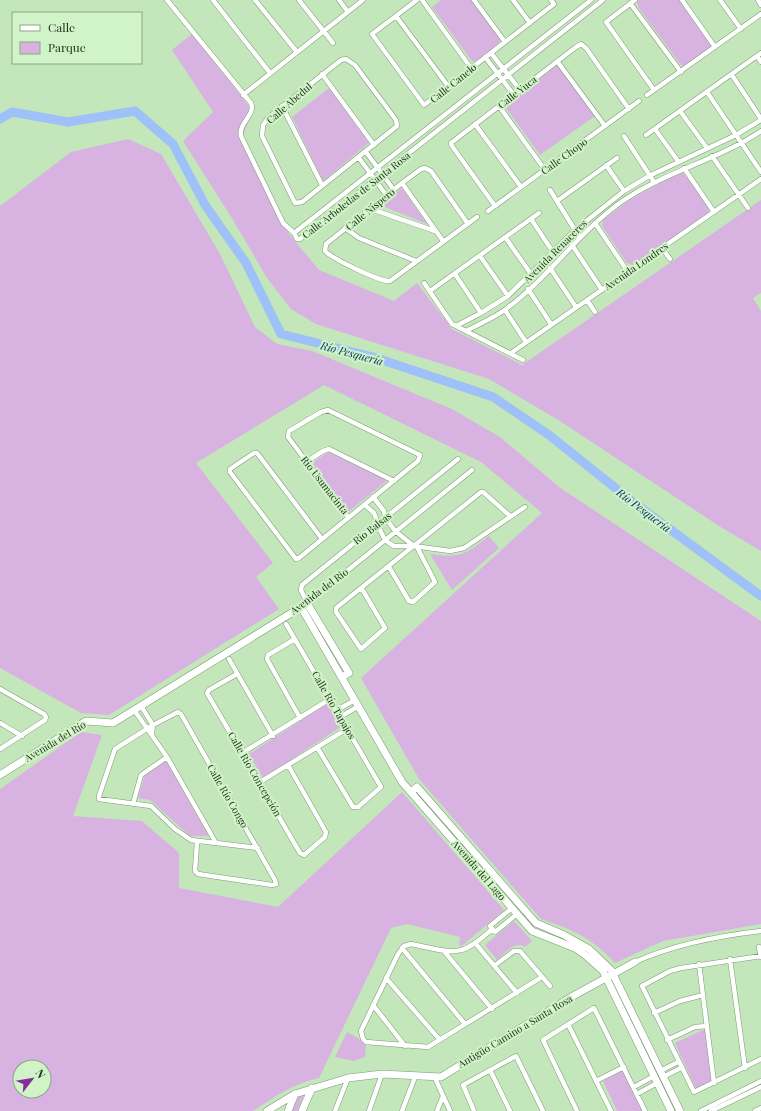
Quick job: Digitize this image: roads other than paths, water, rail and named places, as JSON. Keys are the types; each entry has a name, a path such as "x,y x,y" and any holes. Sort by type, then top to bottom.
{"street":[{"path":"168,0 252,107 241,129 241,136 283,223 294,233"},
{"path":"213,0 270,73"},
{"path":"255,0 296,52"},
{"path":"299,0 333,43"},
{"path":"339,0 348,12"},
{"path":"244,95 363,0"},
{"name":"Calle Canelo","path":"417,0 374,32 373,36 422,104 427,104 554,4 551,0"},
{"path":"422,0 471,68"},
{"path":"474,0 505,42"},
{"path":"513,0 530,23"},
{"name":"Calle Arboledas de Santa Rosa","path":"590,0 294,233 298,239 300,239 603,0"},
{"path":"682,0 715,47"},
{"path":"720,0 741,29"},
{"path":"758,0 761,4"},
{"path":"654,90 606,22 633,2 680,72"},
{"path":"647,95 761,14"},
{"path":"396,16 448,86"},
{"name":"Calle Yuca","path":"495,206 451,144 578,45 584,45 629,109"},
{"path":"491,53 520,90"},
{"path":"646,135 759,55 761,62"},
{"path":"485,57 514,95"},
{"name":"Calle Abedul","path":"341,60 350,60 396,120 397,126 359,158 300,203 294,201 262,136 263,125 282,106 322,74 341,60"},
{"path":"557,61 605,126"},
{"path":"322,74 374,145"},
{"path":"732,75 761,119"},
{"path":"707,92 761,172"},
{"name":"Calle Chopo","path":"488,211 639,101"},
{"path":"282,106 322,185"},
{"path":"499,106 544,170"},
{"path":"680,111 707,148"},
{"name":"Avenida Renaceres","path":"456,326 482,313 508,296 575,230 624,191 678,161 736,136 761,119"},
{"path":"475,124 521,188"},
{"path":"655,129 678,161"},
{"name":"Avenida Renaceres","path":"466,332 505,310 595,223 622,202 654,182 741,143 761,131"},
{"path":"624,136 654,182"},
{"path":"366,152 394,190"},
{"path":"712,156 748,208"},
{"path":"359,158 387,196"},
{"path":"557,200 616,158"},
{"path":"606,165 624,191"},
{"path":"684,168 714,212"},
{"name":"Calle Níspero","path":"416,261 394,279 382,280 325,251 326,244 421,169 428,169 468,224"},
{"name":"Avenida Londres","path":"511,353 761,179"},
{"path":"402,183 443,241"},
{"path":"550,190 580,238"},
{"path":"371,209 436,232"},
{"path":"430,291 539,213"},
{"path":"345,228 359,238 416,261 477,217"},
{"path":"531,219 552,252"},
{"path":"595,223 628,272"},
{"path":"505,237 531,274"},
{"path":"572,245 602,290"},
{"path":"662,248 670,259"},
{"path":"480,256 508,296"},
{"path":"550,268 576,307"},
{"path":"455,274 482,313"},
{"path":"424,283 447,318 456,326 523,360"},
{"path":"528,289 551,324"},
{"path":"587,300 595,312"},
{"path":"505,310 526,342"},
{"name":"Río Usumacinta","path":"328,410 420,455 418,461 394,481 348,517 288,437 288,433 321,412 328,410"},
{"path":"306,462 323,451 331,450 394,481"},
{"path":"322,539 256,453 229,470 296,559 322,539 348,517"},
{"name":"Rio Balsas","path":"304,605 301,590 302,584 458,460"},
{"name":"Avenida del Rio","path":"138,708 304,605 472,470"},
{"path":"362,589 385,627 384,630 362,649 359,648 336,608 415,547 480,493 483,492 510,516"},
{"path":"374,498 384,511 395,531 415,547 436,582 412,602 389,567"},
{"path":"364,505 371,509 385,540 394,546 450,551 464,548 525,507"},
{"path":"304,605 349,673 342,678"},
{"name":"Avenida del Lago","path":"304,605 342,678 402,782 532,931 564,943 585,955 603,971 671,1111"},
{"name":"Calle Río Tapajos","path":"286,624 381,787 356,808 351,805 317,747"},
{"path":"295,639 268,655 267,662 300,718"},
{"path":"229,659 273,735"},
{"name":"Calle Río Concepción","path":"237,674 207,692 300,853 304,855 325,837 326,830 288,765"},
{"path":"0,689 44,714 46,717 45,720 0,749"},
{"path":"242,753 330,699"},
{"path":"337,710 357,703"},
{"path":"340,717 357,703"},
{"path":"138,708 153,725 152,733"},
{"path":"138,708 146,729 152,733 167,757 216,843"},
{"name":"Avenida del Río","path":"0,775 86,721 113,723 138,708"},
{"name":"Calle Río Congo","path":"153,725 176,712 181,714 276,880 276,884 272,885 196,874 197,842"},
{"path":"0,723 22,736"},
{"path":"153,725 115,749 99,799 151,806 184,835 197,842 258,848"},
{"path":"260,782 347,729"},
{"path":"133,804 141,775 167,757"},
{"name":"Avenida del Lago","path":"411,792 417,787 536,923 564,935 589,949 611,970 680,1111"},
{"path":"460,848 466,842"},
{"path":"514,911 476,944 460,952 411,944 407,944 402,948 361,1031 363,1039 366,1042 428,1047 542,977"},
{"name":"Antigüo Camino a Santa Rosa","path":"267,1111 295,1094 348,1078 382,1074 415,1077 441,1077 573,996 635,962 662,951 699,940 761,931"},
{"path":"476,944 517,993"},
{"path":"759,947 761,956 699,964 670,971 642,986 667,1040 694,1092 761,1059"},
{"path":"402,948 465,1024"},
{"path":"443,950 492,1009"},
{"path":"494,966 514,951 520,951 550,986"},
{"path":"730,959 745,1068"},
{"path":"699,964 714,1083"},
{"path":"386,978 440,1040"},
{"path":"654,1013 680,1001 703,995"},
{"path":"373,1005 406,1046"},
{"path":"577,1111 543,1040 594,1008 645,1111"},
{"path":"568,1024 611,1111"},
{"path":"667,1040 692,1029 707,1026"},
{"path":"641,1050 648,1046"},
{"path":"474,1111 463,1086 516,1056 543,1111"},
{"path":"662,1074 678,1062"},
{"path":"596,1081 624,1067"},
{"path":"662,1074 681,1068"},
{"path":"490,1070 510,1111"},
{"path":"369,1111 382,1074"},
{"path":"402,1111 415,1077"},
{"path":"335,1111 348,1078"},
{"path":"435,1078 450,1111"},
{"path":"634,1087 655,1079"},
{"path":"637,1094 655,1079"},
{"path":"701,1111 761,1081"},
{"path":"711,1111 761,1087"},
{"path":"302,1111 312,1088"},
{"path":"288,1111 295,1094"},
{"path":"437,1111 443,1096"},
{"path":"755,1111 761,1108"}],"waterway":[{"name":"Río Pesquería","path":"0,119 12,112 68,122 135,111 173,144 205,205 246,263 281,334 373,357 493,397 549,435 633,502 761,596"}]}
